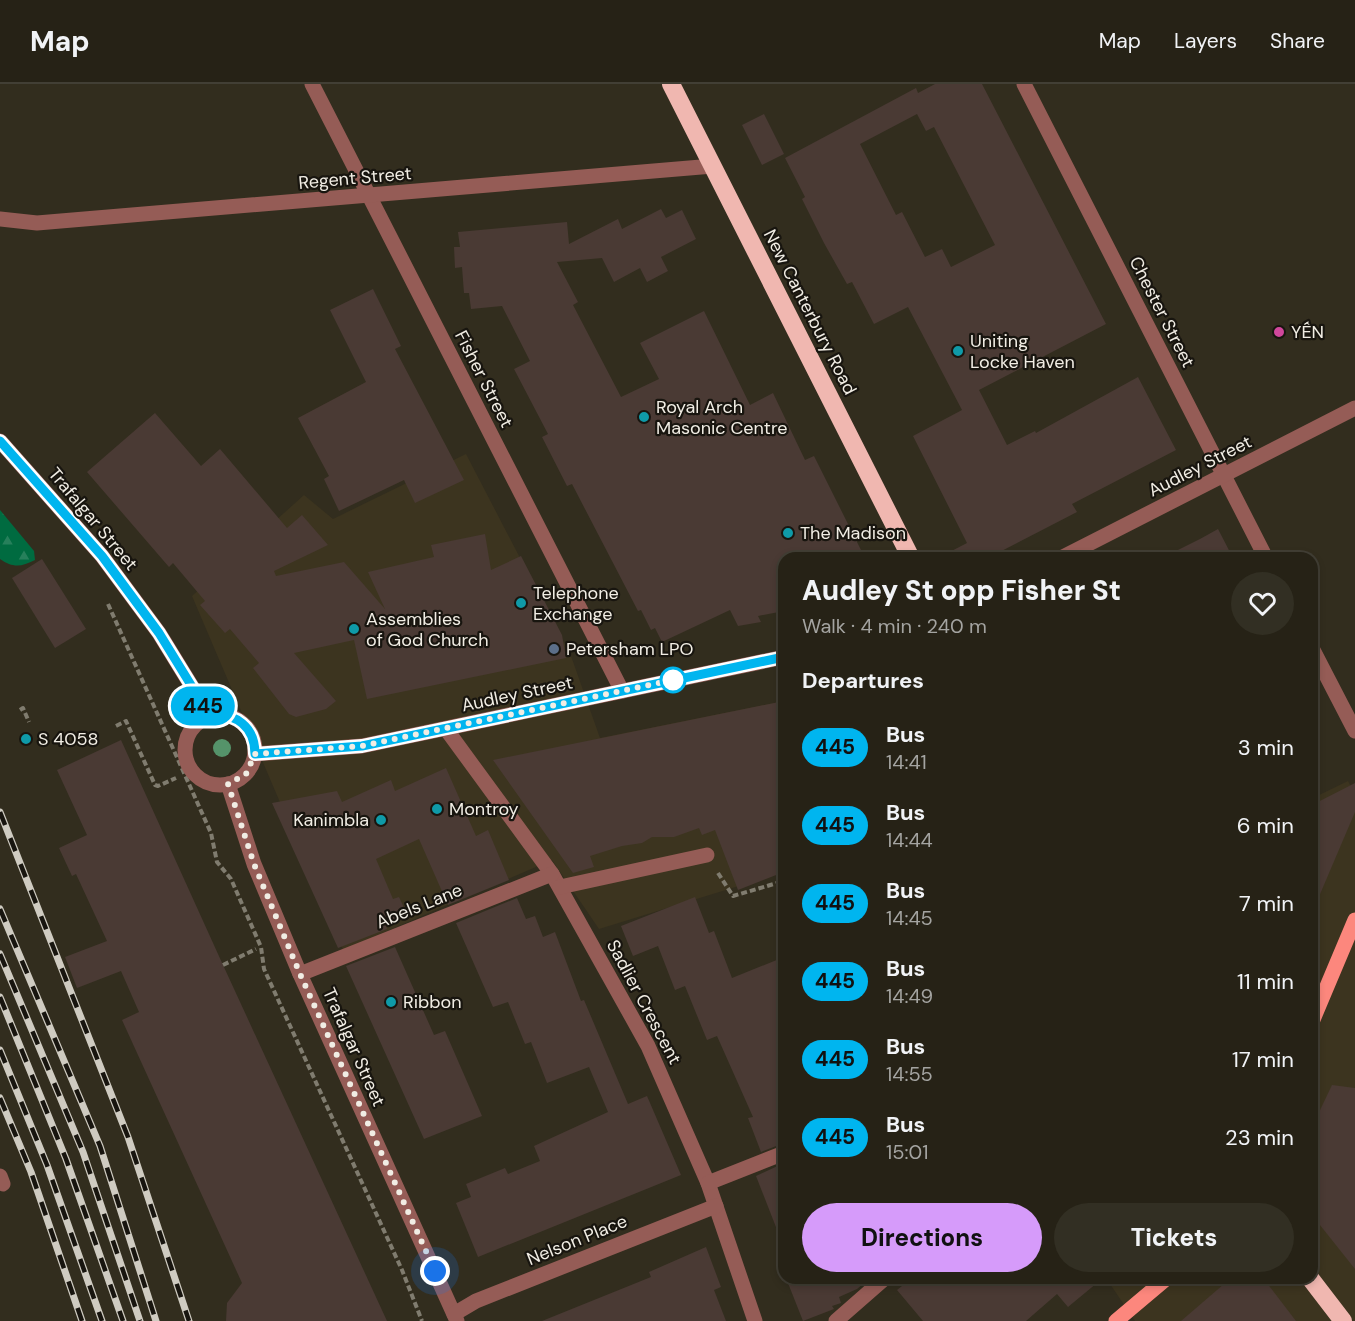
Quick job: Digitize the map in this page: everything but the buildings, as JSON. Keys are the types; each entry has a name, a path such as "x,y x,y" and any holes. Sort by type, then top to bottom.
{"highway":[{"name":"New Canterbury Road","path":"671,84 908,552"},
{"path":"1315,1284 1344,1321"}],"main road":[{"path":"1318,1008 1355,920"},
{"path":"1116,1321 1160,1284"}],"street":[{"name":"Fisher Street","path":"312,84 622,691"},
{"name":"Chester Street","path":"1024,84 1263,552"},
{"name":"Regent Street","path":"0,219 37,223 713,166"},
{"path":"0,231 37,223"},
{"name":"Audley Street","path":"1073,552 1355,408"},
{"name":"Trafalgar Street","path":"0,441 102,556 159,633 210,716"},
{"name":"Audley Street","path":"255,754 362,746 778,658"},
{"path":"1318,659 1355,730"},
{"path":"210,716 229,716 239,720 252,735 255,754 246,774 228,784 207,783 198,777 186,759 187,738 192,728 210,716"},
{"name":"Sadlier Crescent","path":"446,729 556,881 648,1046 708,1183 755,1321"},
{"name":"Trafalgar Street","path":"228,784 250,853 300,974 455,1317"},
{"name":"Abels Lane","path":"300,974 556,881 707,855"},
{"path":"708,1183 778,1155"},
{"name":"Nelson Place","path":"455,1317 476,1301 716,1206"},
{"path":"836,1321 878,1284"},
{"path":"1344,1321 1355,1318"}],"path":[{"path":"105,599 166,729 211,833 217,862 231,879 261,947 264,969 402,1270 422,1321"},
{"path":"20,710 22,708 29,722"},
{"path":"116,726 126,721 155,785 158,786 176,778"},
{"path":"707,855 733,896 778,883"},
{"path":"224,964 255,949"}],"shaded area":[{"path":"466,454 571,656 600,738 778,702 778,874 599,929 552,860 343,950 192,596 304,495 333,519"},
{"path":"1348,781 1355,795 1355,1321 1135,1321 1110,1284 1318,1284 1318,796"}],"green space":[{"path":"0,510 34,551 35,560 17,565 0,559"}],"railway":[{"path":"0,812 128,1137 189,1321"},
{"path":"0,909 100,1146 156,1321"},
{"path":"0,954 83,1152 140,1321"},
{"path":"0,997 66,1159 123,1321"},
{"path":"0,1050 47,1165 102,1321"},
{"path":"0,1098 31,1172 82,1321"}],"bus line":[{"name":"445","path":"0,441 102,556 159,633 210,716 229,716 239,720 252,735 255,754 320,751 362,746 778,658"}],"place":[{"name":"YẾN","path":"1279,332"},
{"name":"Uniting Locke Haven","path":"958,351"},
{"name":"Royal Arch Masonic Centre","path":"644,417"},
{"name":"The Madison","path":"788,533"},
{"name":"Telephone Exchange","path":"521,603"},
{"name":"Assemblies of God Church","path":"354,629"},
{"name":"Petersham LPO","path":"554,649"},
{"name":"S 4058","path":"26,739"},
{"name":"Montroy","path":"437,809"},
{"name":"Kanimbla","path":"381,820"},
{"name":"Ribbon","path":"391,1002"}],"route":[{"path":"435,1271 300,974 237,820 228,784 238,781 246,774 255,754 320,751 362,746 673,680"}]}
